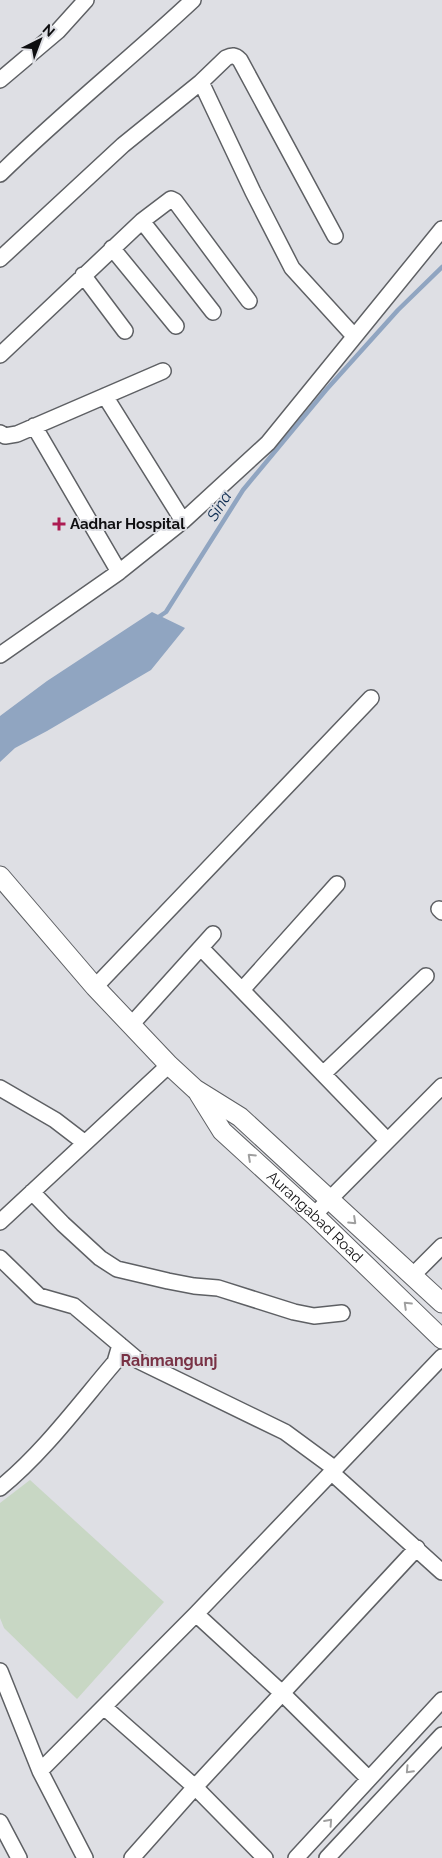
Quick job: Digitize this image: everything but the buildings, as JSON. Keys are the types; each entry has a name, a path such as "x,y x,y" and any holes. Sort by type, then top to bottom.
{"main road":[{"name":"Aurangabad Road","path":"0,876 95,987 169,1065 195,1089 240,1117 442,1303"},
{"name":"Aurangabad Road","path":"195,1089 222,1131 442,1339"}],"street":[{"path":"0,80 58,31 86,0"},
{"path":"0,174 46,129 140,49 193,0"},
{"path":"0,259 124,145 231,55 240,60 335,236"},
{"path":"201,82 253,192 292,268 354,336"},
{"path":"0,355 112,248 169,200 173,200 249,301"},
{"path":"142,221 213,312"},
{"path":"0,654 119,572 182,520 268,442 442,229"},
{"path":"112,248 176,326"},
{"path":"83,275 125,331"},
{"path":"0,432 5,436 9,436 163,370"},
{"path":"104,396 182,520"},
{"path":"34,426 119,572"},
{"path":"95,987 372,698"},
{"path":"242,990 337,884"},
{"path":"131,1025 213,934"},
{"path":"201,948 387,1140"},
{"path":"323,1074 426,976"},
{"path":"0,1222 169,1065"},
{"path":"314,1216 442,1086"},
{"path":"0,1088 55,1120 85,1143"},
{"path":"32,1192 62,1224 100,1258 118,1268 168,1281 218,1288 294,1312 314,1316 342,1313"},
{"path":"412,1276 442,1246"},
{"path":"0,1258 39,1296 74,1306 139,1362 285,1432 333,1470 442,1572"},
{"path":"0,1488 15,1476 44,1445 115,1362 120,1345"},
{"path":"40,1771 196,1614 442,1358"},
{"path":"132,1858 195,1787 417,1548"},
{"path":"196,1614 282,1693 368,1778"},
{"path":"0,1674 40,1771 85,1858"},
{"path":"296,1858 442,1700"},
{"path":"104,1707 195,1787 265,1858"},
{"path":"327,1858 442,1735"},
{"path":"0,1822 19,1858"}],"green space":[{"path":"30,1480 164,1602 77,1699 4,1628 0,1618 0,1503"}],"water":[{"path":"152,612 185,628 151,670 15,748 0,762 0,716 47,681"}],"waterway":[{"name":"Sina","path":"157,618 166,612 243,490 326,390 398,310 442,267"}],"place":[{"name":"Aadhar Hospital","path":"59,524"}],"district":[{"name":"Rahmangunj","path":"169,1360"}]}
